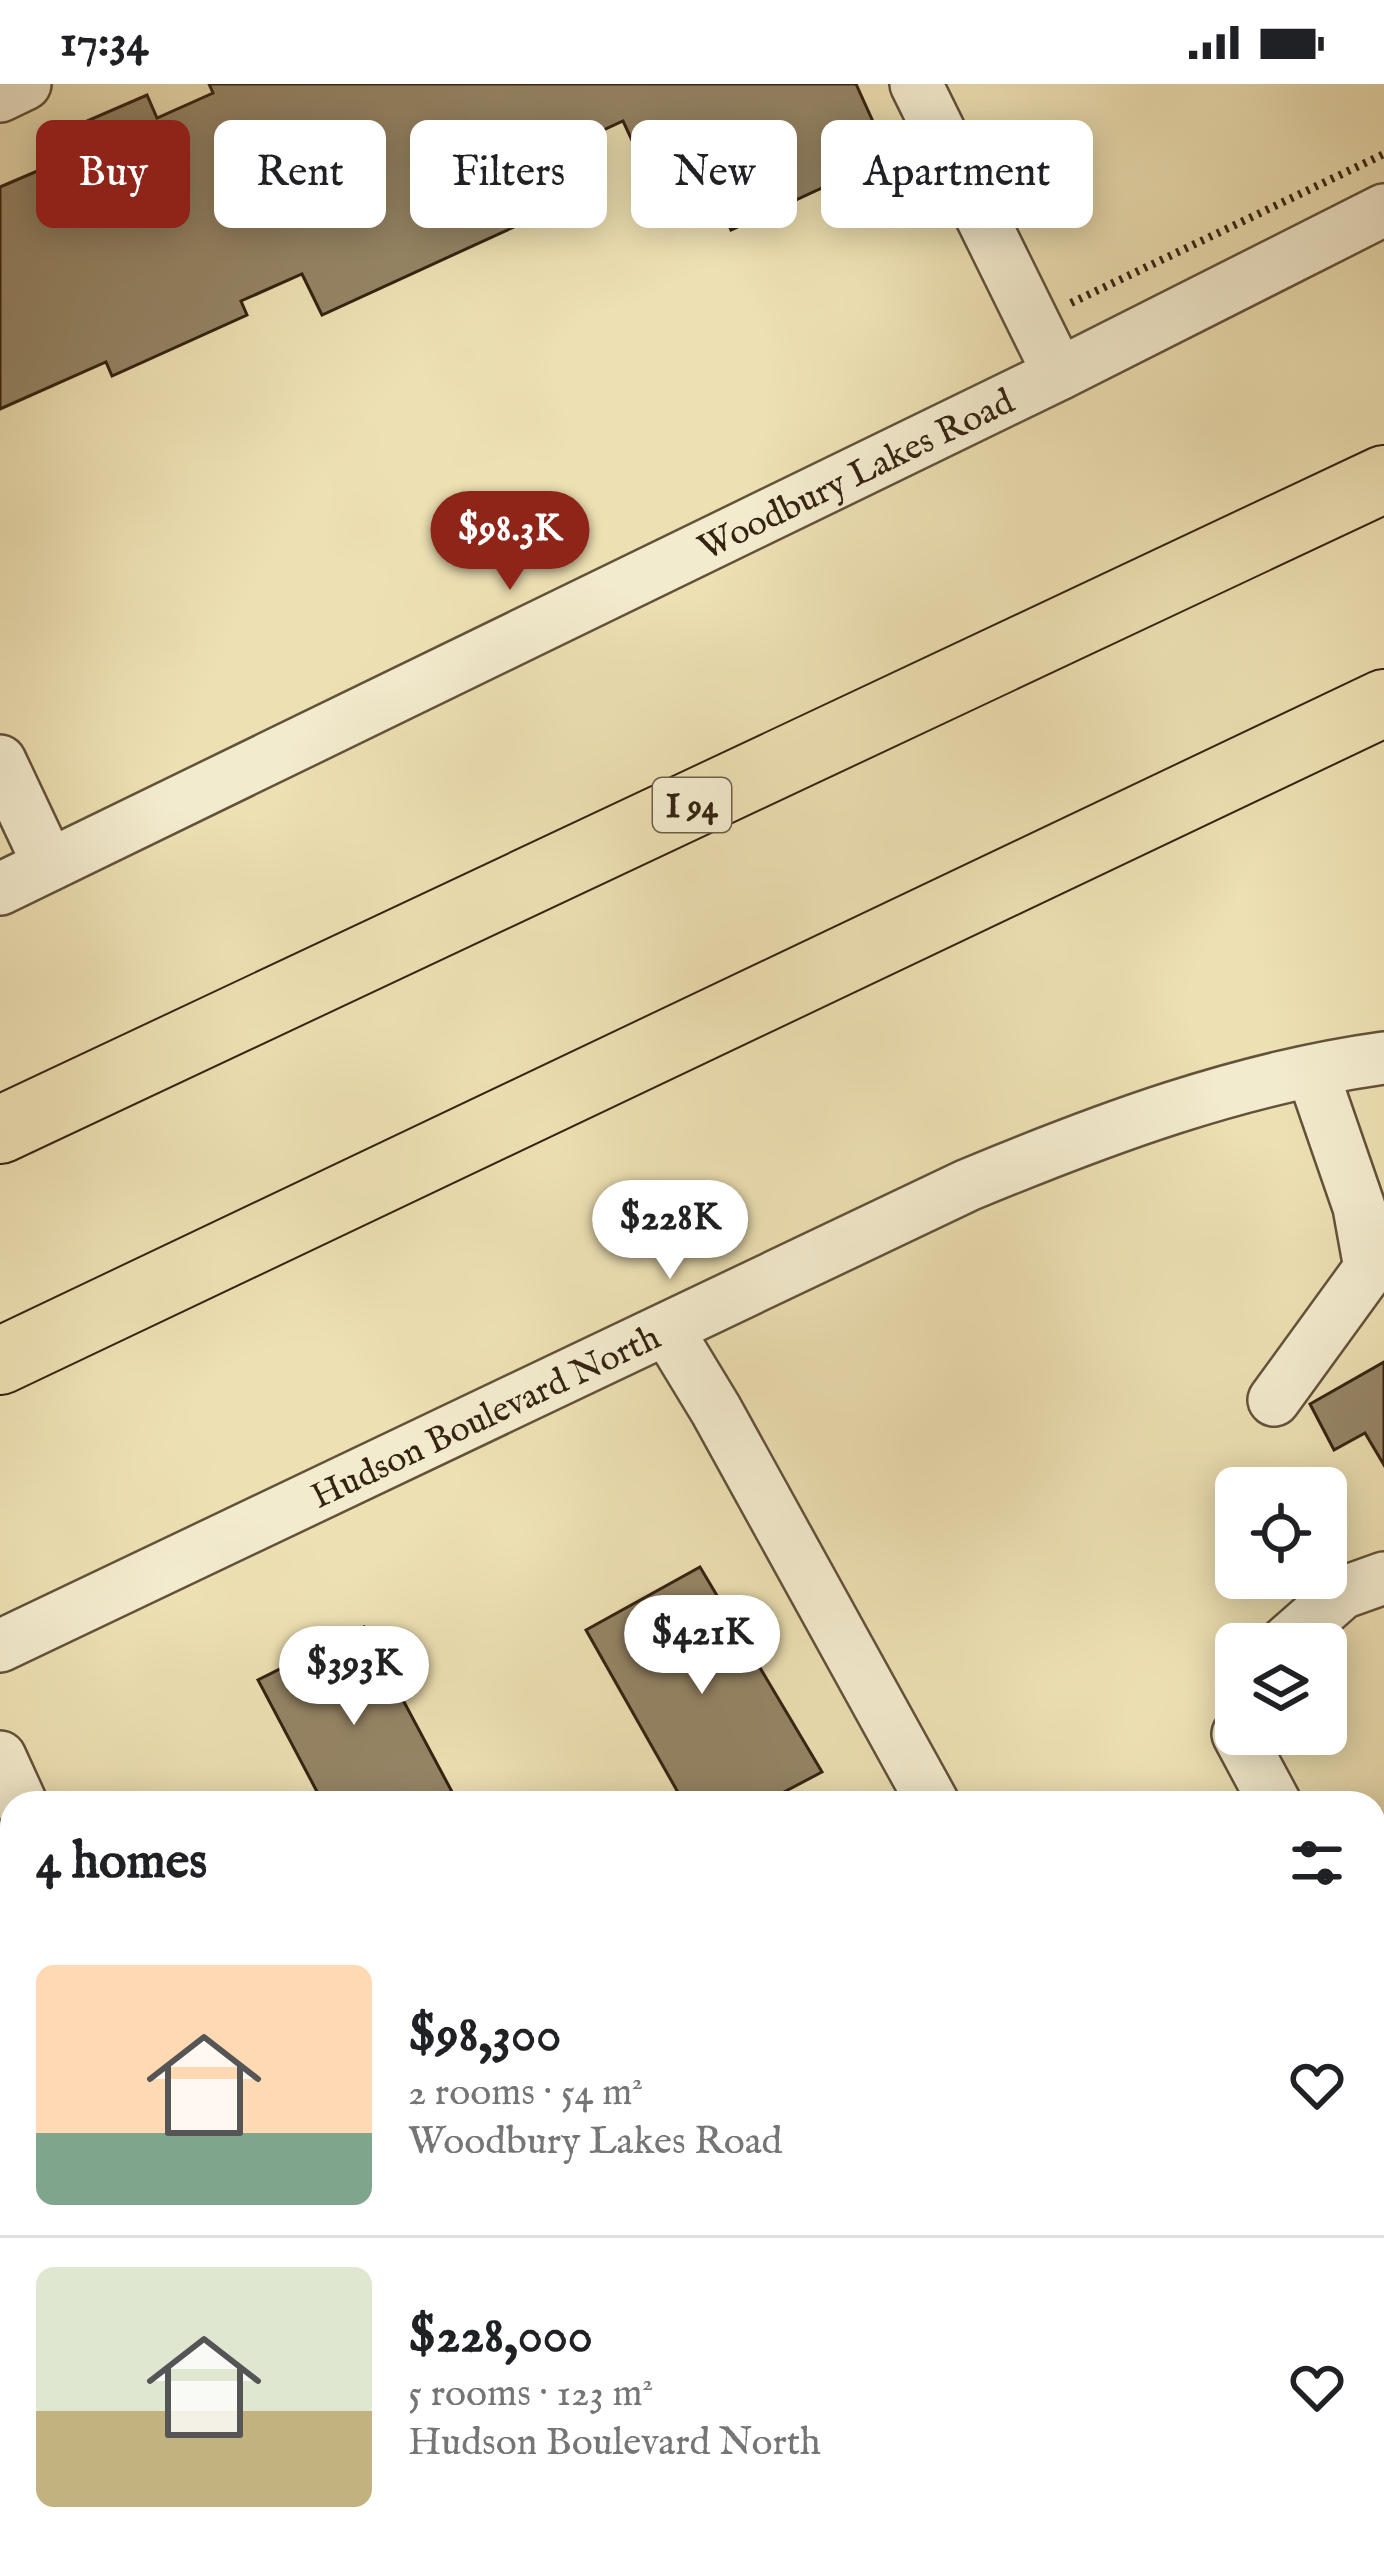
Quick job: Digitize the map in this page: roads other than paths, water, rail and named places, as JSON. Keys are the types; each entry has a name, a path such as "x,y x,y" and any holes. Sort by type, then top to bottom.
{"highway":[{"name":"I 94","path":"0,1130 1384,479"},
{"path":"0,1361 1384,703"},
{"path":"1263,761 1384,717"}],"street":[{"path":"0,95 26,84"},
{"path":"916,84 1059,374"},
{"name":"Woodbury Lakes Road","path":"0,889 1059,374 1384,210"},
{"path":"0,761 49,865"},
{"name":"Hudson Boulevard North","path":"0,1646 968,1185 1092,1133 1240,1088 1384,1058"},
{"path":"1274,1400 1370,1268 1359,1207 1312,1071"},
{"path":"668,1331 926,1791"},
{"path":"1308,1623 1342,1593 1384,1578"},
{"path":"1249,1755 1269,1791"},
{"path":"0,1757 16,1791"}]}
